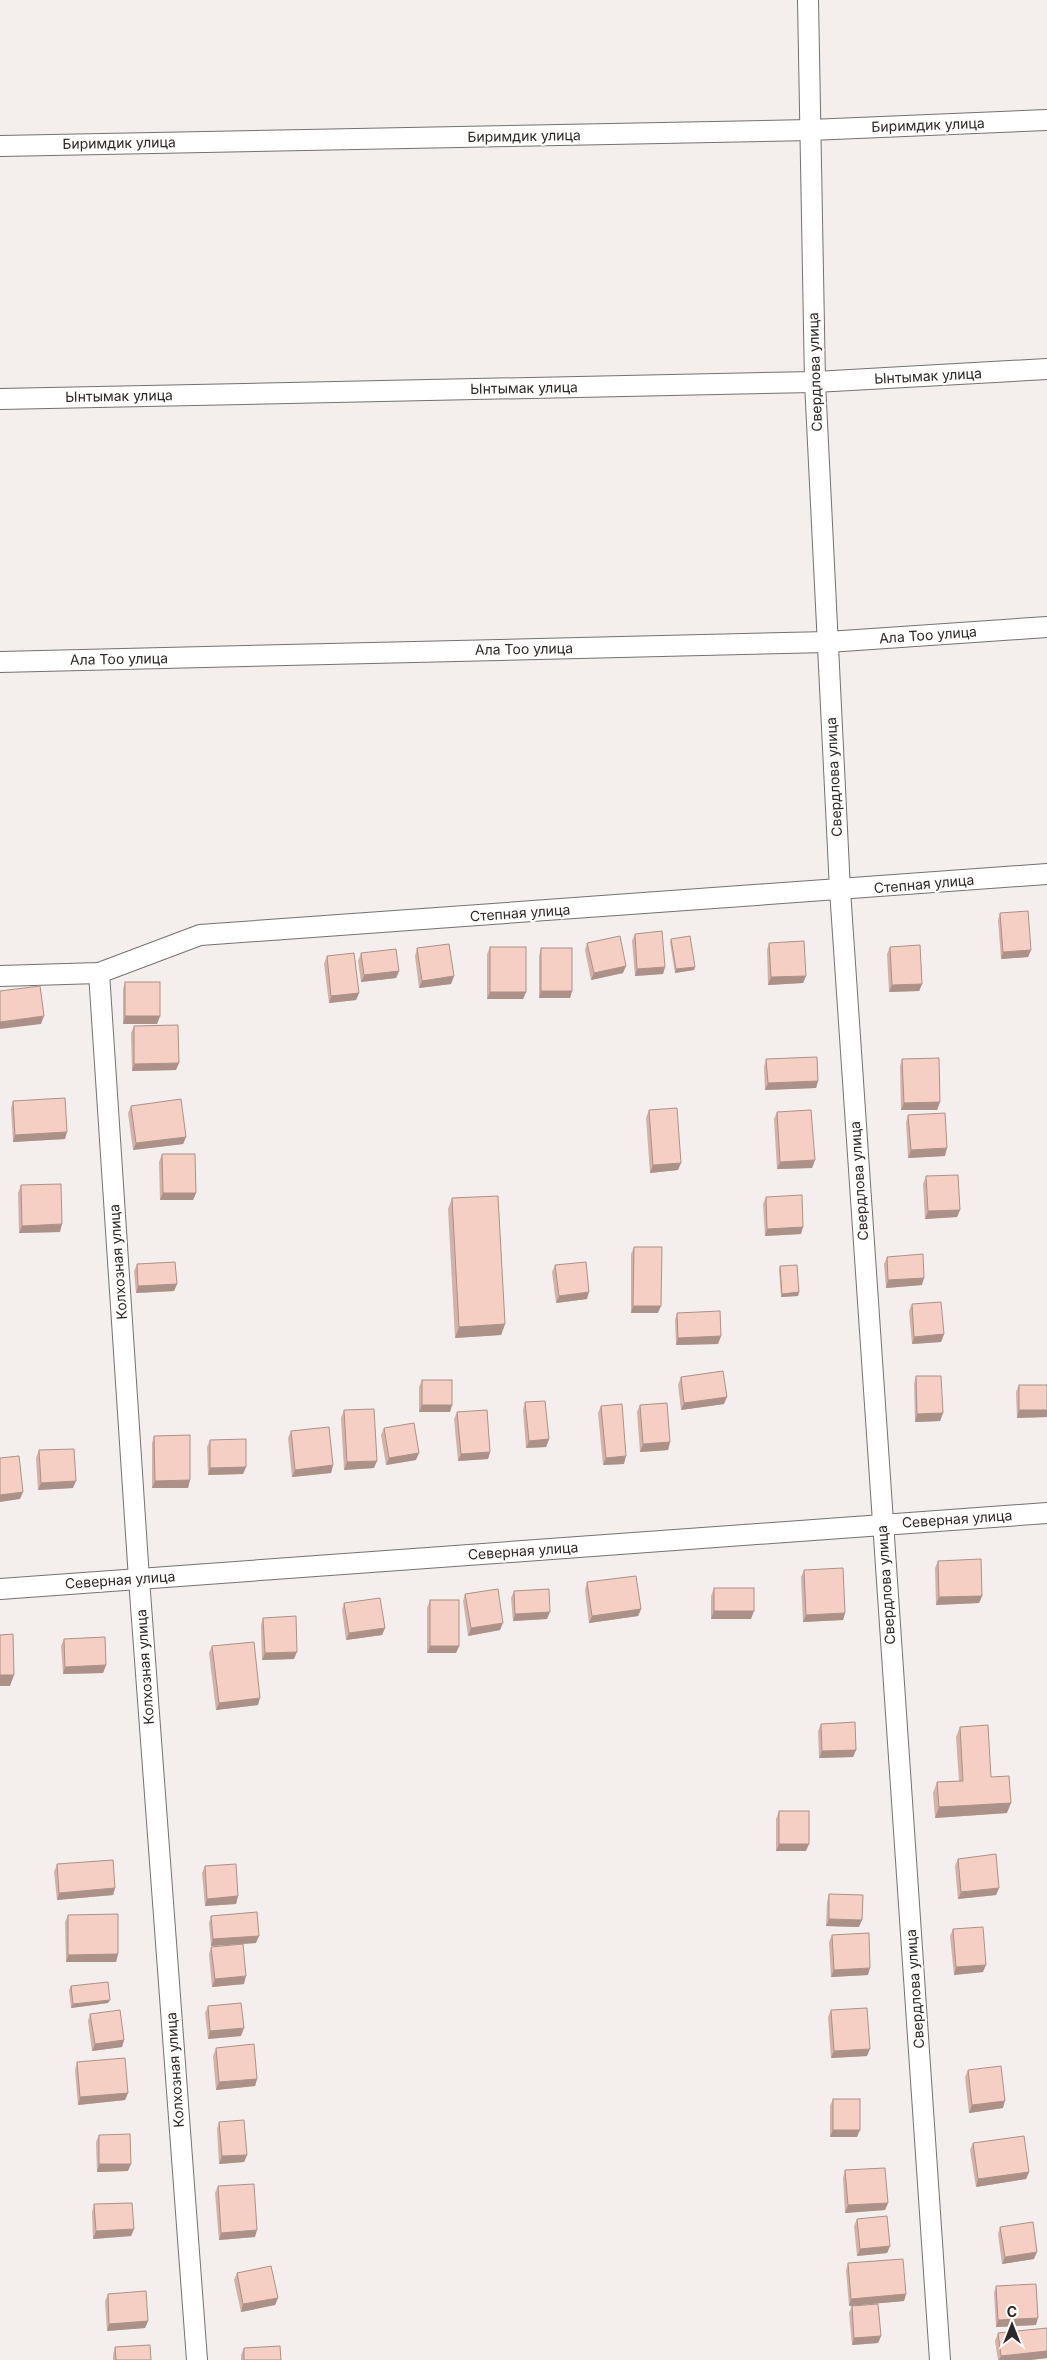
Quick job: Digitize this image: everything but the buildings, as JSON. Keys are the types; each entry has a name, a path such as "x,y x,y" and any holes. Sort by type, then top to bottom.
{"street":[{"name":"Свердлова улица","path":"808,0 815,382 840,890 940,2360"},
{"name":"Биримдик улица","path":"0,146 810,130 1047,120"},
{"name":"Ынтымак улица","path":"0,399 815,382 1047,369"},
{"name":"Ала Тоо улица","path":"0,662 828,642 1047,627"},
{"name":"Степная улица","path":"0,976 99,973 200,935 1047,874"},
{"name":"Колхозная улица","path":"99,973 139,1579 196,2360"},
{"name":"Северная улица","path":"0,1589 1047,1513"}]}
